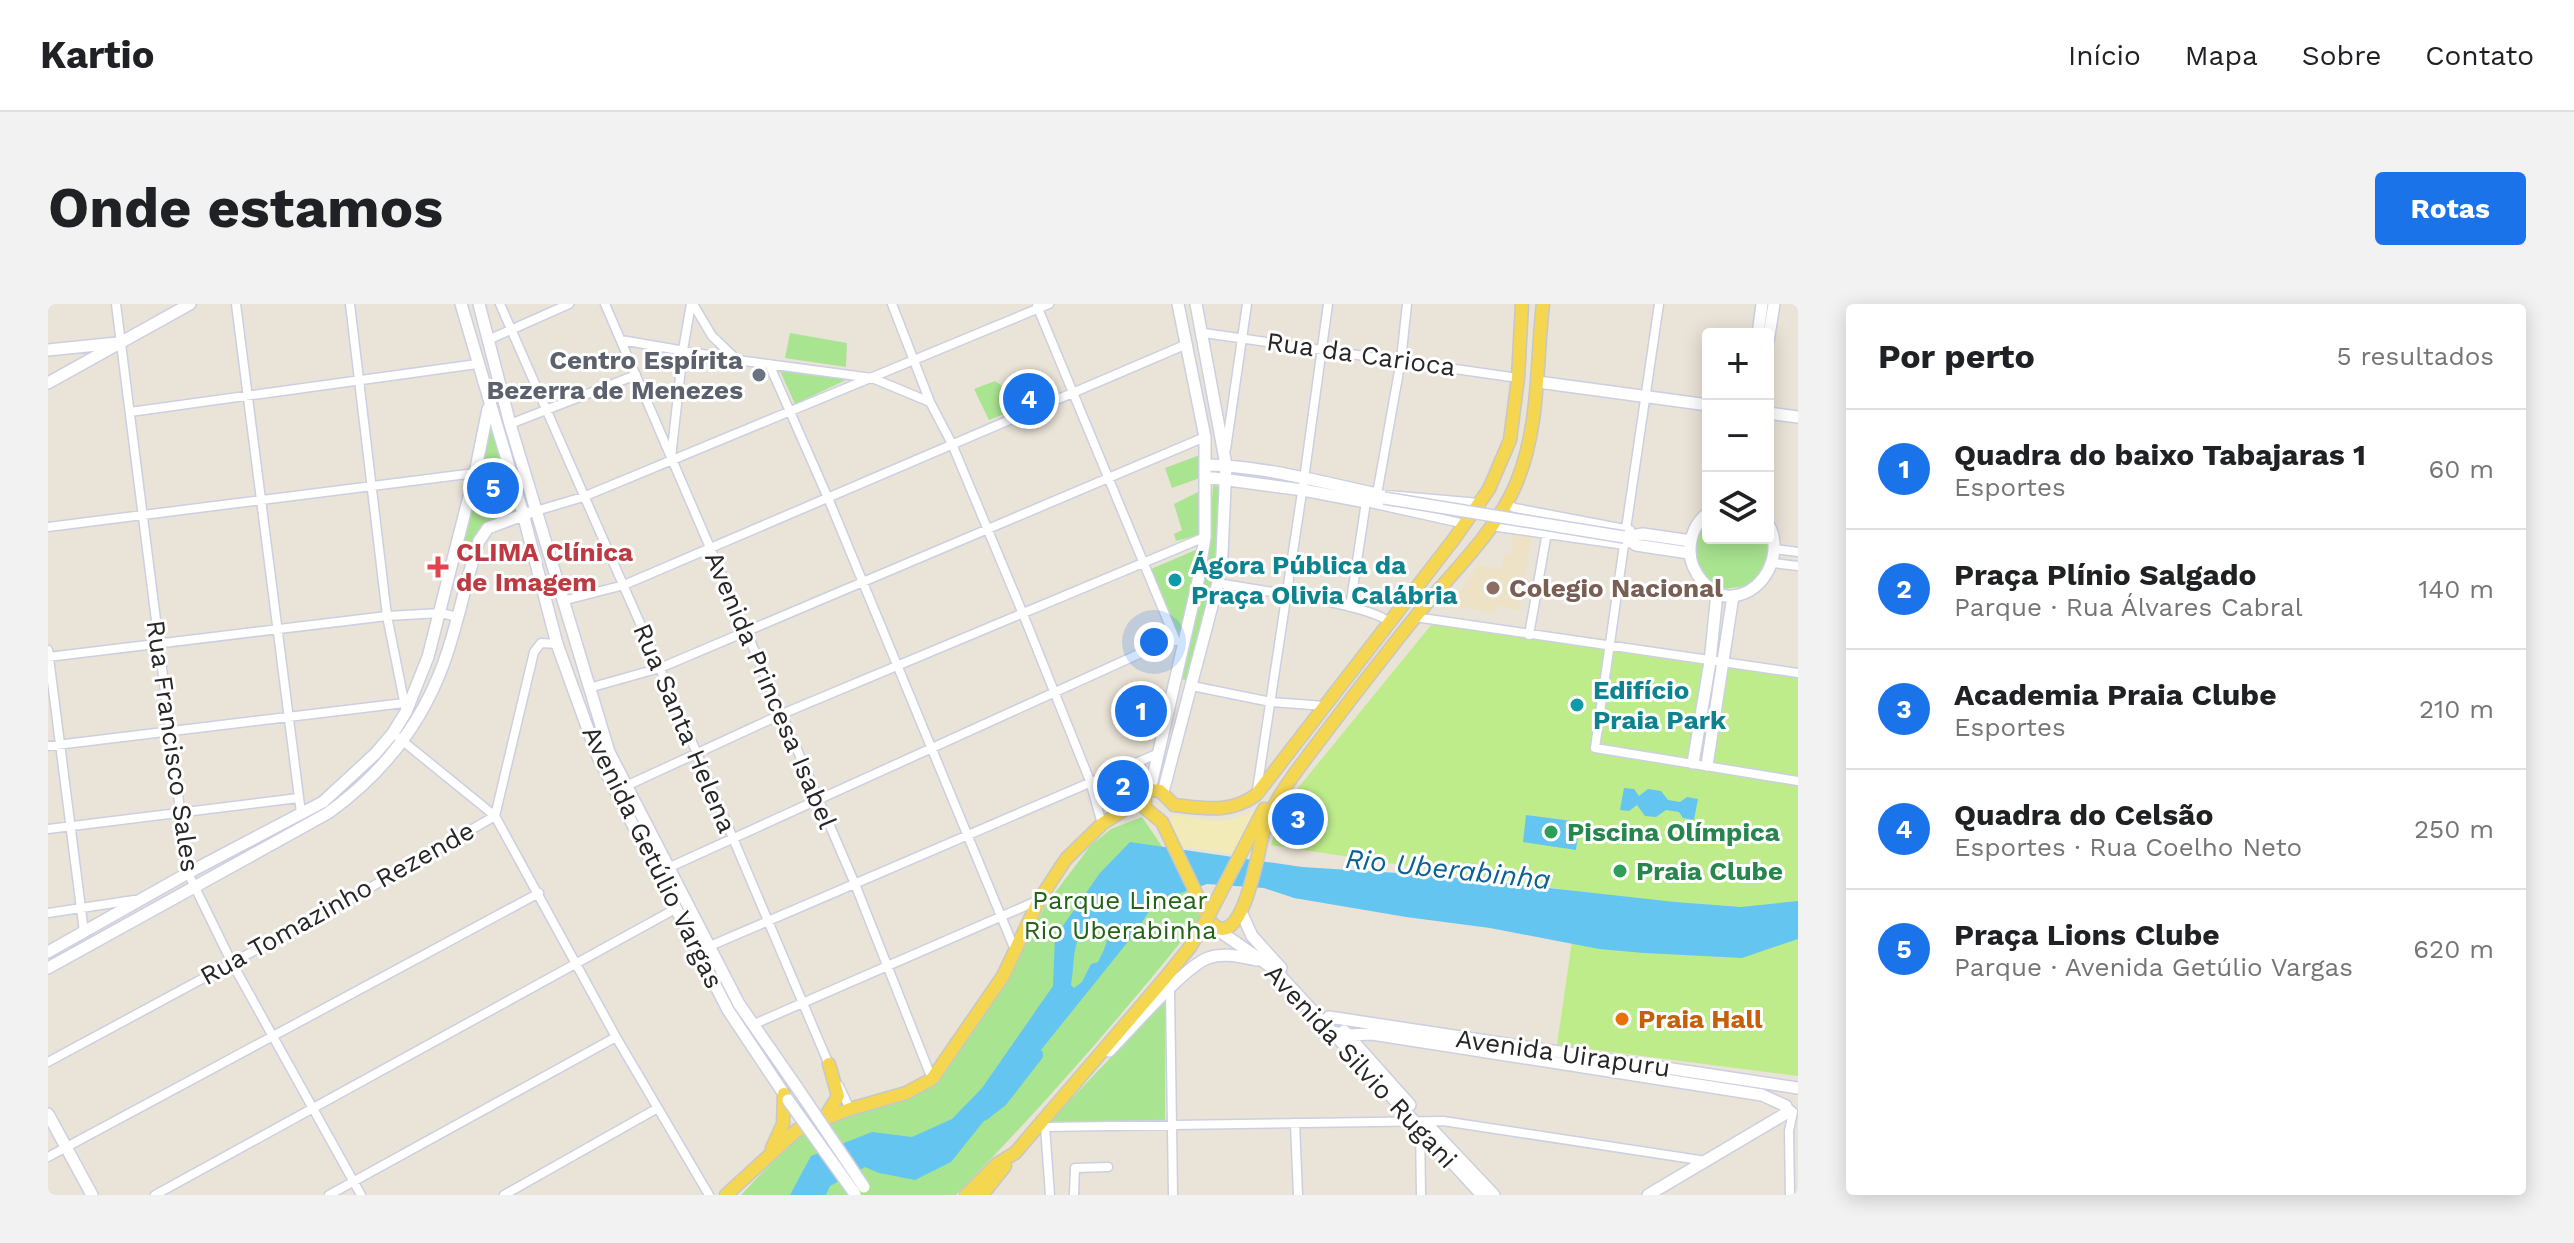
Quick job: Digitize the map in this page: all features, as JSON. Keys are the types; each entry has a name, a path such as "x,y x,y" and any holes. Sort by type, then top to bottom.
{"main road":[{"path":"48,383 190,304"},
{"name":"Avenida Getúlio Vargas","path":"461,304 523,514 557,644 603,754 636,816 677,908 786,1097 861,1193"},
{"name":"Avenida Getúlio Vargas","path":"479,304 510,424 589,688 603,754 626,786 636,816 670,867 710,946 734,1007 752,1025 798,1089 861,1193"},
{"path":"1152,793 1205,537 1205,437 1178,304"},
{"path":"726,1195 797,1130 850,1109 906,1093 932,1079 1003,976 1039,900 1066,859 1102,824 1152,793 1191,689 1218,583 1226,460 1196,304"},
{"path":"1152,793 1174,805 1216,809 1243,805 1256,795 1465,524 1496,475 1510,440 1518,378 1522,304"},
{"path":"1211,919 1226,930 1242,914 1265,827 1282,791 1415,617 1491,526 1515,486 1529,441 1538,382 1543,304"},
{"path":"1759,328 1762,304"},
{"path":"1770,328 1774,304"},
{"path":"48,350 122,342"},
{"path":"1538,382 1702,404"},
{"path":"485,386 495,387 502,396"},
{"path":"48,952 323,802 350,779 393,733 428,657 441,613 489,401"},
{"path":"1774,414 1798,417"},
{"path":"1206,471 1226,460 1366,502 1380,496"},
{"path":"1206,471 1226,478 1304,484 1690,547"},
{"path":"48,968 328,813 368,782 403,742 432,690 443,664 479,541 488,528 536,511"},
{"path":"1702,520 1696,526 1690,547 1693,569 1717,593 1733,596 1755,586 1773,563 1774,538"},
{"path":"1693,763 1710,662 1717,593"},
{"path":"1707,765 1733,596"},
{"path":"1176,685 1191,689"},
{"path":"982,1195 1015,1153 1043,1126 1063,1097 1211,919 1270,798 1288,775 1299,768"},
{"name":"Avenida Silvio Rugani","path":"1152,793 1145,808 1162,822 1167,838 1211,919 1264,961 1301,997 1419,1123 1494,1195"},
{"path":"1162,822 1165,811 1174,805"},
{"name":"Avenida Silvio Rugani","path":"1242,914 1261,947 1348,1035 1482,1195"},
{"path":"1063,1097 1188,972 1207,958 1227,955 1264,961"},
{"name":"Avenida Uirapuru","path":"1329,1017 1767,1096 1792,1111"},
{"name":"Avenida Uirapuru","path":"1332,1032 1372,1034 1798,1088"},
{"path":"824,1119 838,1096 829,1064"},
{"path":"1648,1195 1663,1191 1792,1111 1786,1094 1798,1088"},
{"path":"759,1165 779,1136 786,1097"},
{"path":"48,1114 92,1195"},
{"path":"966,1195 997,1164 1015,1153"}],"street":[{"name":"Rua Francisco Sales","path":"116,304 188,873 231,961 361,1195"},
{"path":"236,304 301,813"},
{"path":"48,746 287,715 405,707 387,616 350,304"},
{"name":"Rua Santa Helena","path":"500,304 850,1109"},
{"path":"488,340 569,304"},
{"name":"Avenida Princesa Isabel","path":"605,304 855,884 932,1079"},
{"path":"671,459 683,350 692,304"},
{"path":"692,304 712,336 737,360"},
{"path":"892,304 930,402 952,444 1023,614 1090,781 1102,824"},
{"path":"536,511 583,497 1049,304"},
{"path":"1226,460 1247,304"},
{"path":"1256,795 1328,304"},
{"path":"1407,304 1380,496 1479,503"},
{"path":"1659,304 1645,397 1631,538 1610,647 1596,750 1798,781"},
{"path":"1038,306 1181,653"},
{"name":"Rua da Carioca","path":"1204,333 1518,378"},
{"path":"621,340 737,360 872,378 930,402"},
{"path":"562,601 624,585 1187,344"},
{"path":"130,412 477,364"},
{"path":"769,364 828,498 1015,950"},
{"path":"510,424 636,375"},
{"path":"589,688 660,668 1205,437"},
{"path":"48,527 475,473"},
{"path":"1437,517 1445,515 1448,510 1446,504 1439,500"},
{"path":"1350,607 1366,502 1465,524"},
{"path":"1505,504 1631,538"},
{"path":"1527,530 1521,525 1522,517 1531,511"},
{"path":"1491,526 1631,538"},
{"path":"1529,635 1547,532"},
{"path":"626,786 696,751 782,714 1205,537"},
{"path":"1775,549 1798,552"},
{"path":"1773,563 1798,566"},
{"path":"1218,583 1350,607 1381,615 1389,622"},
{"path":"48,657 387,616 441,613 457,617"},
{"path":"1415,617 1798,673"},
{"path":"670,867 1174,638"},
{"name":"Rua Tomazinho Rezende","path":"48,1062 352,898 495,816 534,652 541,643 557,644"},
{"path":"48,650 84,932"},
{"path":"1191,689 1271,702 1325,706"},
{"path":"393,733 495,816 656,1109 709,1195"},
{"path":"710,946 1159,753"},
{"path":"48,829 298,798"},
{"path":"48,1157 539,893"},
{"path":"48,913 144,899"},
{"path":"752,1025 1039,900"},
{"path":"155,1195 677,908"},
{"path":"1170,990 1173,1195"},
{"path":"329,1195 616,1037"},
{"path":"504,1195 656,1109"},
{"path":"1792,1111 1789,1131 1792,1192"},
{"path":"1295,1123 1298,1195"},
{"path":"1419,1123 1421,1195"},
{"path":"1050,1195 1043,1126 1470,1124 1707,1161"},
{"path":"1074,1195 1075,1168 1108,1167"}],"shaded area":[{"name":"Colegio Nacional","path":"1514,532 1532,535 1519,610 1497,606 1495,613 1452,606 1478,565 1502,569 1504,553 1511,554"}],"green space":[{"path":"790,333 847,343 846,367 785,358"},
{"path":"779,369 848,379 795,404"},
{"path":"995,381 1016,395 1022,407 989,420 974,389"},
{"path":"489,401 523,514 488,528 476,551 457,547"},
{"path":"1200,455 1200,478 1172,488 1165,468"},
{"path":"1213,485 1222,487 1216,574 1191,681 1181,679 1208,560"},
{"path":"1200,491 1199,535 1176,541 1174,534 1182,530 1174,504"},
{"path":"1702,529 1702,544 1767,544 1763,565 1747,586 1722,589 1705,576 1699,568 1694,550"},
{"path":"1200,550 1180,638 1151,569"},
{"name":"Praia Clube","path":"1432,624 1798,677 1798,1076 1557,1045 1579,892 1271,845 1284,805"},
{"path":"1146,763 1147,785 1129,801 1104,810 1097,788"},
{"name":"Parque Linear Rio Uberabinha","path":"1142,817 1168,855 1200,918 1082,1060 956,1195 741,1195 797,1136 932,1087 1008,979 1045,906 1091,845 1111,829"},
{"path":"1165,1001 1165,1121 1047,1124"}],"sand":[{"path":"1254,811 1235,854 1177,846 1168,828 1170,818 1175,816 1221,821"}],"water":[{"path":"1624,788 1634,789 1639,796 1648,789 1661,791 1668,800 1698,799 1694,820 1683,818 1679,812 1666,810 1656,817 1645,816 1637,805 1629,811 1620,810"},
{"name":"Piscina Olímpica","path":"1526,815 1580,822 1576,850 1523,842"},
{"path":"1130,842 1302,867 1430,875 1675,902 1741,907 1798,901 1798,939 1742,958 1599,949 1490,928 1294,898 1264,888 1207,884 1155,902 1135,933 951,1162 915,1180 865,1167 830,1186 826,1195 790,1195 811,1156 872,1132 912,1137 952,1119 982,1088 1053,986 1055,937 1100,873","holes":["1092,920 1107,931 1104,949 1098,962 1091,964 1082,982 1074,988 1071,985 1074,957 1080,935"]}],"waterway":[{"name":"Rio Uberabinha","path":"983,1114 1001,1100 1036,1055"}],"place":[{"name":"Centro Espírita Bezerra de Menezes","path":"759,375"},
{"name":"Quadra do Celsão","path":"1029,399"},
{"name":"Praça Lions Clube","path":"493,488"},
{"name":"CLIMA Clínica de Imagem","path":"438,567"},
{"name":"Ágora Pública da Praça Olivia Calábria","path":"1175,580"},
{"name":"Colegio Nacional","path":"1493,588"},
{"name":"Edifício Praia Park","path":"1577,705"},
{"name":"Quadra do baixo Tabajaras 1","path":"1141,711"},
{"name":"Praça Plínio Salgado","path":"1123,786"},
{"name":"Academia Praia Clube","path":"1298,819"},
{"name":"Piscina Olímpica","path":"1551,832"},
{"name":"Praia Clube","path":"1620,871"},
{"name":"Praia Hall","path":"1622,1019"}]}
